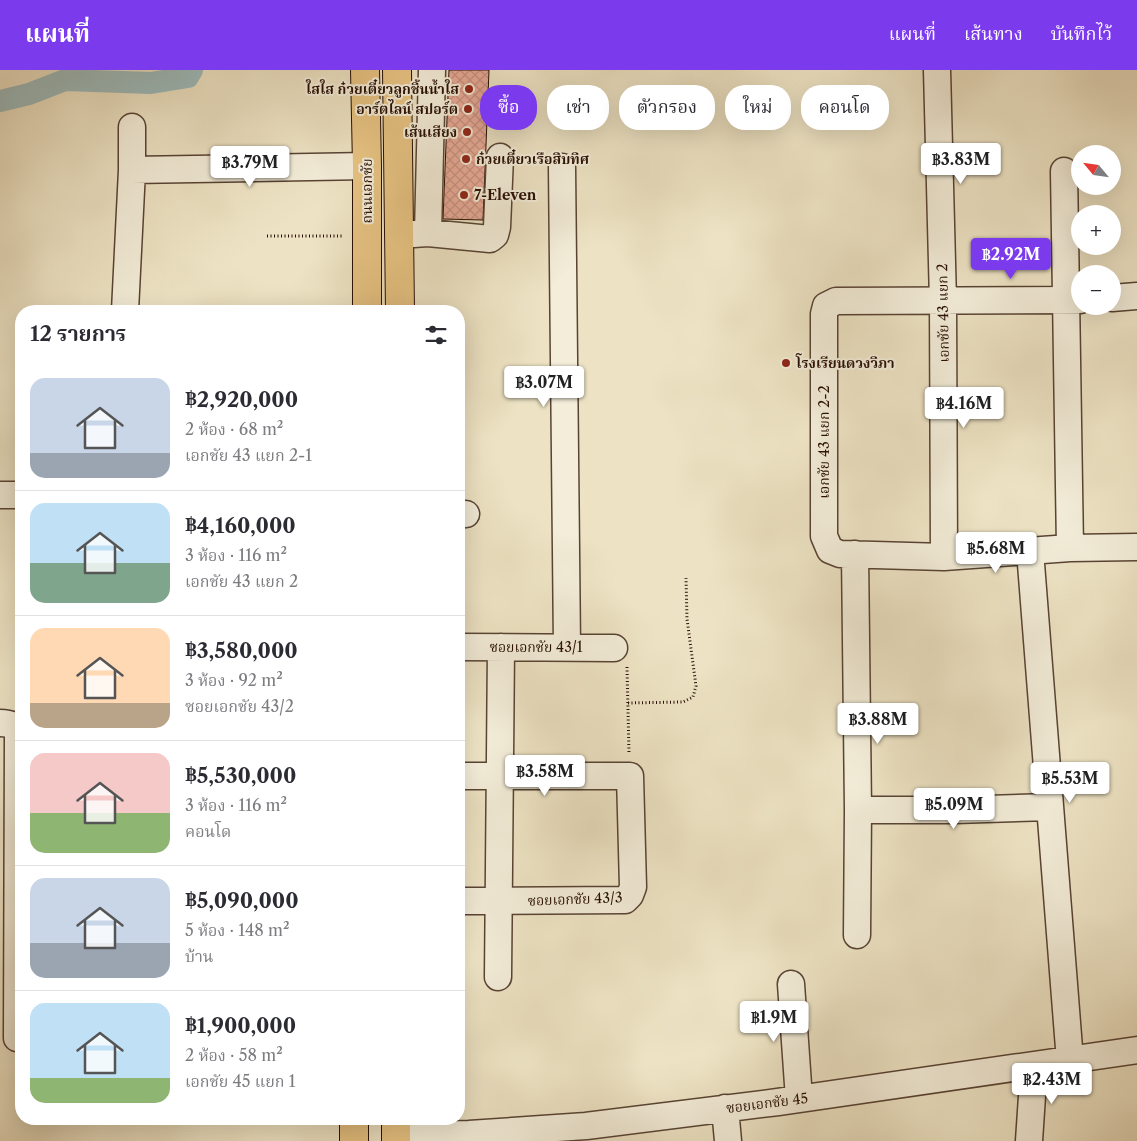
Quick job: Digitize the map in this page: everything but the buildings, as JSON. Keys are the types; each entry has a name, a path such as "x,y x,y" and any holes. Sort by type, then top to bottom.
{"main road":[{"name":"ถนนเอกชัย","path":"365,70 367,305"},
{"path":"397,70 400,305"},
{"path":"354,1125 354,1141"}],"street":[{"path":"428,233 432,70"},
{"name":"เอกชัย 43 แยก 2","path":"937,70 943,301 944,557"},
{"path":"125,305 132,170 132,127"},
{"path":"399,235 428,233 490,240 495,235 498,227 500,157"},
{"path":"132,170 367,166"},
{"path":"562,167 567,648"},
{"path":"1064,171 1071,271"},
{"path":"1121,297 1137,296"},
{"path":"943,301 1071,300"},
{"name":"เอกชัย 43 แยก 2-2","path":"855,554 840,554 830,550 824,536 824,314 826,306 836,301 943,301"},
{"path":"1070,548 1073,315"},
{"path":"0,495 15,495"},
{"path":"857,935 858,810 855,554 944,557 1070,548 1137,547"},
{"path":"1030,551 1070,1060"},
{"name":"ซอยเอกชัย 43/1","path":"465,647 614,648"},
{"path":"498,977 501,647"},
{"path":"0,723 8,723 15,728"},
{"path":"465,776 630,776"},
{"name":"ซอยเอกชัย 43/3","path":"465,902 625,900 630,895 633,887 630,776"},
{"path":"858,810 955,810 1050,807"},
{"path":"13,1038 15,916"},
{"path":"791,984 799,1099"},
{"name":"ซอยเอกชัย 45","path":"396,1132 469,1137 586,1126 799,1099 1137,1050"},
{"path":"1029,1141 1034,1066"},
{"path":"725,1108 728,1141"}],"path":[{"path":"267,236 367,236"},
{"path":"628,703 683,702 693,697 696,686 687,619 686,578"},
{"path":"614,648 623,652 627,659 630,776"}],"waterway":[{"path":"0,101 29,94 65,80 151,83 188,77 192,70"}],"place":[{"name":"ใสใส ก๋วยเตี๋ยวลูกชิ้นน้ำใส","path":"469,89"},
{"name":"อาร์ตไลน์ สปอร์ต","path":"468,109"},
{"name":"เส้นเสียง","path":"467,132"},
{"name":"ก๋วยเตี๋ยวเรือสิบทิศ","path":"466,159"},
{"name":"7-Eleven","path":"464,195"},
{"name":"โรงเรียนดวงวิภา","path":"786,363"}]}
